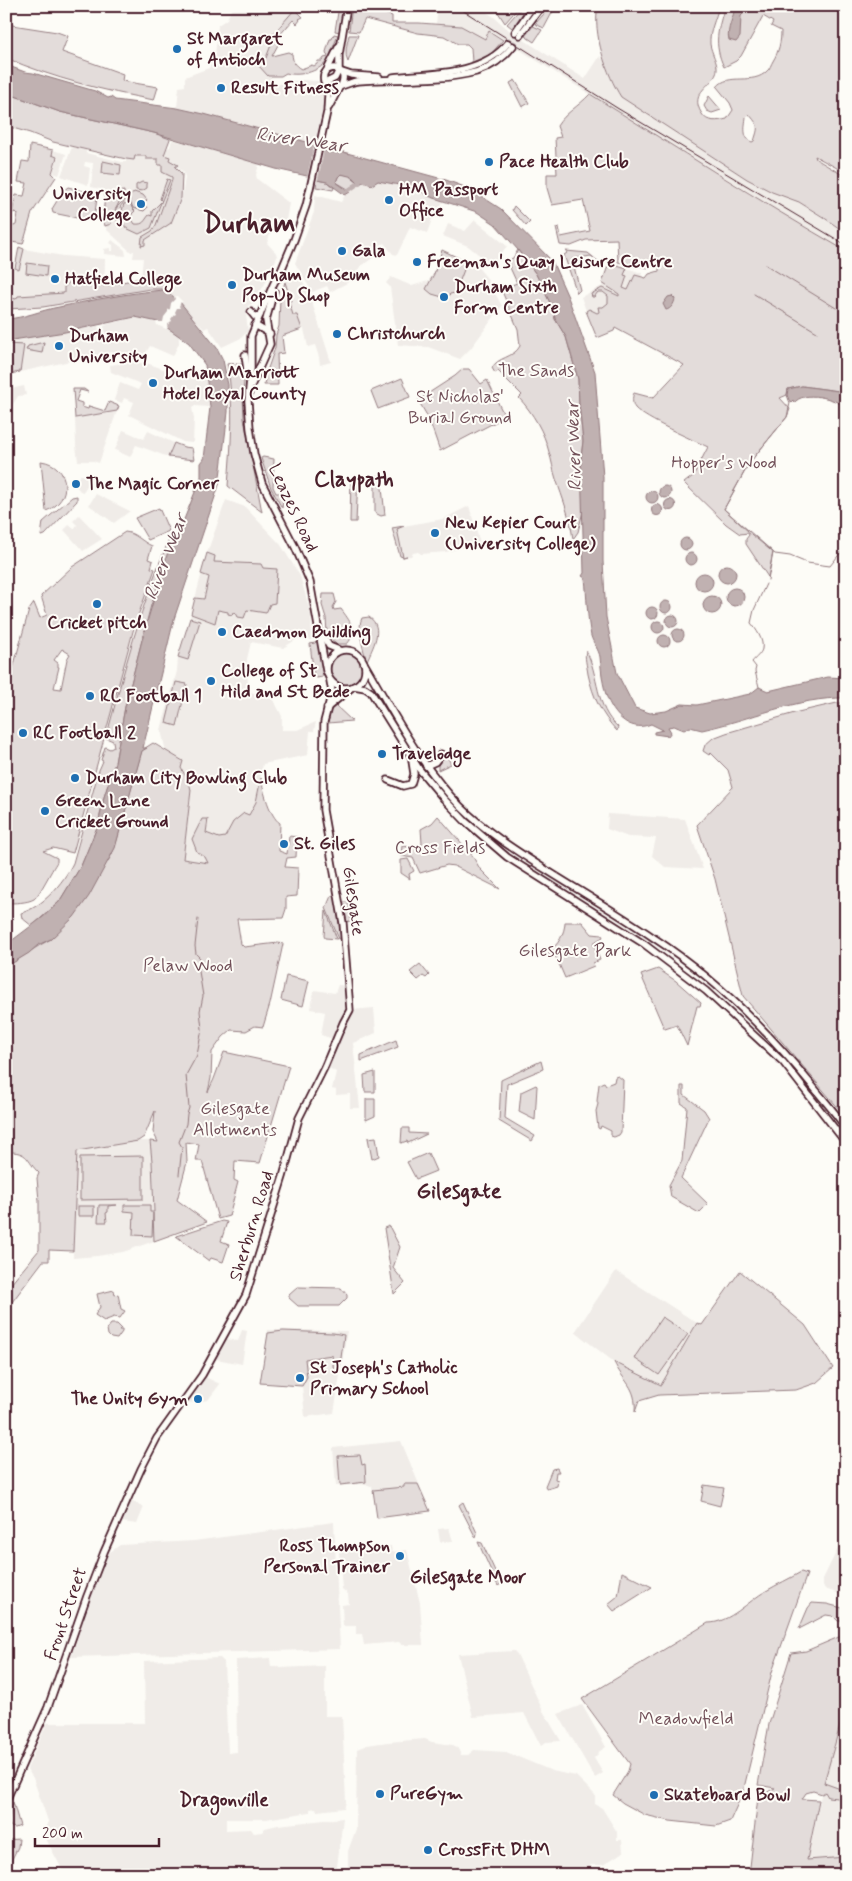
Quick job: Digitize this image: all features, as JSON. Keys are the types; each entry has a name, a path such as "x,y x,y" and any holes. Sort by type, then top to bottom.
{"main road":[{"path":"327,112 344,77 340,71 340,55 347,6"},
{"path":"533,6 518,33 542,6"},
{"path":"270,334 255,325 298,229 309,193 327,112 328,95 324,77 344,35"},
{"path":"325,84 331,88 358,81 408,80 475,72 494,64 510,45 492,58 468,68 388,77 351,75 333,68 328,70"},
{"path":"325,84 335,78 340,71"},
{"path":"270,334 266,320 267,312 278,276"},
{"path":"251,312 255,317 260,315"},
{"name":"Leazes Road","path":"255,325 251,336 248,357 248,394 249,421 258,472 306,571 313,591 326,671"},
{"name":"Leazes Road","path":"248,394 265,358 270,344 270,334"},
{"path":"321,632 329,646 356,653 364,663 392,714 426,766 461,807 513,849 653,937 707,978 750,1016 790,1059 846,1128"},
{"path":"340,650 330,658 326,671 330,682 341,689 353,687 367,689 375,697 412,759 444,799 484,838 529,872 644,944 683,972 721,1004 783,1062 846,1143"},
{"path":"328,708 364,678 364,663"},
{"name":"Gilesgate","path":"330,682 332,692 324,722 323,810 343,923 350,1010"},
{"path":"426,766 435,762 441,754"},
{"path":"388,780 403,786 411,784 414,774 412,759"},
{"name":"Sherburn Road","path":"157,1438 195,1386 246,1295 283,1177 299,1118 350,1010"},
{"name":"Front Street","path":"6,1801 48,1707 104,1552 157,1438"}],"shaded area":[{"path":"238,6 296,6 273,42 271,56 272,85 302,80 318,81 323,89 325,98 315,144 177,108 179,87 185,86 185,77 209,68 215,56 218,25 227,19 231,10"},
{"path":"425,6 477,6 510,31 585,79 600,56 602,59 604,58 617,90 747,179 772,192 799,202 842,230 846,233 846,251 770,207 490,31 485,39 461,26 436,24 436,11"},
{"path":"735,6 746,6 741,16 740,37 736,42 729,40 728,36"},
{"path":"6,65 95,91 115,100 177,108 204,114 446,180 470,189 501,209 552,261 568,297 595,372 603,477 603,561 606,617 617,673 635,708 650,713 666,711 682,704 697,705 750,694 759,687 768,691 828,677 846,678 846,698 809,701 791,705 702,730 690,727 684,730 674,726 668,727 671,732 668,736 654,734 654,732 663,730 651,724 635,726 628,723 616,713 607,699 599,654 591,636 585,578 582,576 584,573 581,458 583,441 578,379 566,337 555,319 554,311 536,274 495,224 477,212 428,196 410,187 378,181 372,185 363,182 360,184 353,177 341,174 336,182 350,192 345,195 327,182 307,176 276,169 154,133 60,112 15,96 6,98"},
{"path":"172,140 200,146 259,164 256,175 257,179 289,203 285,226 277,223 275,227 273,226 267,243 278,255 266,282 254,302 248,306 246,315 248,331 241,338 222,347 208,327 204,329 170,294 171,277 150,282 141,278 143,258 133,258 134,251 131,252 107,230 103,218 104,190 91,187 93,163 85,162 84,166 90,168 88,185 61,176 72,147 86,150 86,153 122,162 126,162 126,159 134,160 134,156 158,158 161,164 176,167 182,174 182,194 173,217 181,201 185,178 184,173 176,166 178,165 164,155 165,149 170,147"},
{"path":"53,150 66,154 59,175 53,173 58,157 51,155"},
{"path":"378,181 410,187 443,201 437,216 432,219 427,233 410,227 397,255 393,254 384,243 371,251 374,257 360,267 347,283 330,292 327,286 312,292 295,263 314,212 315,195 341,202 345,195 363,182"},
{"path":"475,220 507,246 492,265 468,246 443,236 448,224 465,231"},
{"path":"112,240 125,250 126,256 104,254 104,249 110,248 110,251 113,251 113,245 110,243"},
{"name":"Hatfield College","path":"24,249 63,256 105,259 104,297 43,307 6,309 6,271 10,267 19,270"},
{"name":"Durham Sixth Form Centre","path":"442,250 477,266 486,277 502,306 471,348 460,359 428,347 398,345 390,287 386,283 391,277 412,286 428,281 434,274"},
{"path":"617,265 642,273 641,277 646,278 649,274 659,271 664,273 607,309 588,316 581,297 604,285 602,283 608,266"},
{"path":"297,270 309,293 331,362 320,365 315,345 308,347 304,329 302,329 297,315 293,316 288,302 291,301 285,282 286,276"},
{"path":"163,290 180,302 217,348 223,360 228,385 228,412 219,485 174,619 143,748 147,748 142,751 115,848 89,896 74,917 51,939 38,945 6,967 6,945 43,917 59,902 81,866 98,825 104,797 115,763 125,707 144,632 170,545 173,545 175,542 201,477 201,463 204,459 210,407 205,365 189,343 158,322 135,317 65,332 6,341 6,319 98,299"},
{"path":"672,296 675,299 674,303 666,310 663,304 668,297"},
{"path":"137,317 158,322 179,335 179,343 173,356 150,346 145,354 114,356 112,352 6,375 6,341 98,326 100,334 106,333 104,326"},
{"path":"131,362 149,364 169,371 195,374 197,369 204,373 207,379 209,407 195,406 192,408 194,418 193,443 183,442 129,415 134,402 124,398 122,403 114,400 120,383 138,390 141,384 111,372 110,365"},
{"path":"24,386 26,395 18,396 10,409 6,407 6,390"},
{"path":"802,386 846,392 846,407 827,398 812,396 799,399 794,403 793,400 790,403 787,395 788,389"},
{"path":"117,411 99,463 78,461 75,418"},
{"path":"123,430 144,439 148,431 174,443 168,457 136,445 130,457 115,450"},
{"path":"80,475 93,476 83,492 75,485 72,477 80,477"},
{"path":"665,486 671,492 665,498 659,492"},
{"path":"652,491 658,497 652,503 646,497"},
{"path":"96,494 130,511 114,523 89,505"},
{"path":"670,499 676,505 670,511 664,505"},
{"name":"College of St Hild and St Bede","path":"226,500 245,507 281,545 300,576 311,614 312,640 297,639 283,648 251,642 247,659 248,690 253,693 269,691 282,716 282,730 297,730 316,722 314,731 310,731 308,755 263,764 256,802 249,815 208,863 183,859 191,790 181,768 183,761 166,752 161,730 177,671 178,657 207,553"},
{"path":"657,504 663,510 657,516 651,510"},
{"name":"New Kepier Court (University College)","path":"469,506 480,543 446,552 421,554 418,552 413,553 411,556 401,557 392,528 443,519"},
{"path":"79,515 102,539 83,551 64,530 69,525 74,529 77,525 73,521"},
{"path":"684,538 688,538 692,544 688,550 684,550 680,546 680,542"},
{"path":"691,553 697,559 691,565 685,559"},
{"path":"727,565 733,568 736,574 733,580 727,583 721,580 718,574 721,568"},
{"path":"704,573 710,576 713,582 710,588 704,591 698,588 695,582 698,576"},
{"path":"735,588 741,591 744,597 741,603 735,606 729,603 726,597 729,591"},
{"path":"712,596 718,599 721,605 718,611 712,614 706,611 703,605 706,599"},
{"path":"666,601 672,607 666,613 660,607"},
{"path":"652,607 658,613 652,619 646,613"},
{"path":"672,615 678,621 672,627 666,621"},
{"path":"658,621 664,627 658,633 652,627"},
{"path":"678,629 684,635 678,641 672,635"},
{"path":"664,635 670,641 664,647 658,641"},
{"path":"608,814 685,819 703,869 665,867 652,856 656,838 628,837 607,829"},
{"path":"338,985 348,986 351,1010 374,1008 376,1033 353,1043 360,1108 350,1108 350,1094 336,1095 336,1090 332,1089 336,1072 325,1066 336,1040 321,1035 325,1012 311,1009 314,990 335,993"},
{"path":"138,1141 150,1141 154,1241 123,1252 73,1258 77,1151"},
{"path":"616,1271 697,1323 661,1385 614,1362 575,1332"},
{"path":"242,1330 247,1331 242,1364 216,1359 227,1339 238,1341"},
{"name":"St Joseph's Catholic Primary School","path":"268,1330 347,1331 334,1413 305,1417 302,1386 260,1383"},
{"path":"205,1377 220,1384 208,1400 189,1403"},
{"path":"401,1441 430,1511 377,1518 372,1486 359,1484 336,1486 333,1448"},
{"path":"131,1501 144,1507 137,1524 122,1522"},
{"path":"334,1522 340,1649 71,1657 106,1555 120,1545 194,1541"},
{"path":"449,1528 453,1541 440,1542 438,1529"},
{"path":"846,1532 846,1596 825,1589 823,1579"},
{"path":"391,1546 392,1552 407,1550 420,1603 423,1645 402,1645 399,1642 364,1645 362,1634 356,1634 356,1626 343,1626 342,1605 349,1604 348,1594 342,1589 339,1552"},
{"path":"514,1651 543,1711 561,1741 546,1742 541,1746 524,1713 473,1717 458,1654"},
{"path":"220,1658 224,1662 228,1753 237,1752 236,1660 270,1658 271,1667 279,1666 280,1668 325,1666 325,1716 342,1716 346,1802 344,1808 317,1811 316,1808 310,1809 310,1812 266,1819 226,1819 226,1830 251,1829 254,1833 262,1832 265,1828 278,1825 343,1818 336,1875 65,1875 45,1837 48,1821 33,1778 27,1769 47,1723 145,1723 144,1661"},
{"path":"846,1704 846,1857 807,1860 829,1758"},
{"path":"582,1705 606,1747 597,1753 594,1758 603,1773 595,1778 558,1714"},
{"path":"425,1739 453,1745 457,1747 461,1755 468,1755 474,1750 506,1752 552,1771 576,1776 595,1795 595,1804 602,1808 617,1832 617,1840 622,1840 623,1852 603,1865 590,1865 593,1869 588,1874 569,1869 566,1873 557,1869 557,1875 347,1875 348,1851 356,1829 357,1749 367,1745"}],"green space":[{"path":"339,6 343,6 340,32 335,31"},
{"path":"352,6 370,6 370,8 392,16 392,23 461,26 485,39 489,31 503,40 491,54 472,62 471,48 467,44 458,44 444,36 418,33 365,19 359,32 349,31"},
{"path":"494,6 520,6 505,23"},
{"path":"523,6 528,6 512,28 507,24"},
{"path":"551,6 558,6 544,28 535,24"},
{"path":"598,6 719,6 710,39 717,70 712,80 700,94 698,100 698,106 704,117 716,121 727,119 733,110 730,103 717,87 727,80 755,78 767,71 777,54 781,35 781,31 771,26 773,22 763,16 741,56 724,67 719,51 718,36 725,6 846,6 846,173 815,156 816,159 846,177 846,233 799,202 772,192 747,179 621,97 602,53 597,29","holes":["749,114 757,129 754,141 752,142 745,135 746,117"]},
{"path":"295,9 303,17 299,19 297,24 293,20 277,38 279,43 272,56 288,52 292,54 294,63 301,69 314,66 318,61 328,57 326,52 330,39 332,39 334,34 338,35 330,58 316,70 310,72 268,76 258,65 259,57 266,58 271,45 269,39"},
{"path":"6,24 57,32 68,36 62,52 123,74 122,81 158,87 154,100 79,83 42,72 6,58"},
{"path":"533,26 542,30 534,42 525,36"},
{"path":"349,35 358,35 348,62 346,52"},
{"path":"515,80 529,103 522,107 510,83"},
{"name":"Hopper's Wood","path":"590,94 846,251 846,392 802,386 788,389 787,395 780,398 790,409 787,417 750,462 724,509 773,552 768,577 746,544 748,533 740,534 726,524 684,483 693,476 708,447 640,413 634,406 634,393 653,398 684,365 615,328 614,331 597,338 586,311 589,309 597,313 599,312 598,307 603,307 608,303 608,296 603,292 598,292 592,297 591,294 602,288 619,296 619,294 602,283 608,266 617,265 627,268 624,275 627,276 623,288 628,290 635,275 646,278 649,274 659,271 659,264 650,263 649,268 618,262 617,239 586,240 571,246 560,245 556,228 559,227 561,237 590,231 583,200 552,205 547,188 547,174 557,174 555,138 561,137 557,126 564,117"},
{"path":"15,96 60,112 154,133 170,139 164,155 170,157 169,160 178,165 175,167 182,174 181,198 171,223 145,240 145,245 141,246 142,237 152,231 156,225 172,180 172,177 162,172 162,165 158,165 158,159 146,159 146,156 135,156 134,160 126,159 53,142 6,126 6,98"},
{"path":"709,96 721,110 712,113 707,111 704,106"},
{"path":"30,145 53,150 52,155 57,157 52,173 56,177 32,213 23,244 6,241 6,225 16,225 18,214 16,212 12,213 16,195 24,196 27,183 18,182 22,161 29,162"},
{"path":"103,161 121,165 120,175 102,173"},
{"path":"341,174 349,175 358,182 348,189 336,182"},
{"path":"167,179 170,180 162,201 160,199"},
{"path":"317,180 327,182 334,188 333,190 316,187"},
{"path":"142,182 147,183 147,188 142,191 136,190 136,185"},
{"path":"68,187 95,194 97,198 94,220 53,213 52,209 63,191"},
{"path":"124,191 112,216 111,224 105,226 103,218 105,193"},
{"path":"134,192 143,195 147,200 144,203 147,208 144,211 133,208 129,198 120,208 118,215 119,223 115,217 116,208"},
{"path":"130,202 135,211 131,218 135,224 140,224 149,215 152,216 152,211 161,202 151,228 139,234 126,228 120,217 124,204"},
{"path":"514,206 530,222 526,226 512,210"},
{"path":"19,247 24,249 19,270 15,268"},
{"path":"442,250 467,262 455,293 450,294 446,298 432,294 426,289 434,274"},
{"name":"The Sands","path":"518,250 536,274 554,311 555,319 566,337 578,379 583,441 581,458 583,511 578,532 573,539 566,508 541,430 519,398 522,395 498,371 495,373 492,368 494,364 514,353 520,346 518,329 501,289 517,283 507,261 513,258"},
{"path":"566,251 588,253 604,266 591,256 572,259 580,290 577,293 564,255 567,253"},
{"path":"27,263 47,266 46,276 26,273"},
{"path":"171,277 170,289 150,289 43,307 7,309 6,315 6,297 16,299 18,296 64,293 64,287 71,281 103,282 103,286 108,286 108,282 118,283 141,278 150,282"},
{"path":"285,282 293,315 297,315 302,329 282,336 284,353 277,354 278,385 264,385 275,348 279,326 280,297"},
{"path":"44,342 42,353 26,350 28,346"},
{"path":"6,344 24,345 20,372 10,374 8,367 10,352 6,351"},
{"path":"227,364 245,365 244,419 262,512 228,486 232,409"},
{"name":"St Nicholas' Burial Ground","path":"463,369 469,369 481,384 487,380 505,417 440,451 429,419 418,400"},
{"path":"402,378 410,397 378,409 371,391"},
{"path":"73,389 84,389 88,392 80,390 76,401 82,403 82,407 88,409 89,406 105,411 109,402 119,406 117,411 75,418"},
{"path":"174,443 192,448 194,460 168,457"},
{"path":"261,458 274,459 273,487 276,493 284,493 282,508 271,488"},
{"path":"41,461 51,464 58,469 63,476 65,484 61,500 46,511"},
{"path":"354,476 358,477 356,522 350,522 351,478"},
{"path":"375,476 379,476 381,479 385,515 381,516 375,513"},
{"path":"77,496 77,501 45,535 41,536 43,522 72,497"},
{"path":"159,508 169,531 148,540 135,518"},
{"path":"404,526 397,529 403,557 400,556 392,528"},
{"path":"125,532 152,546 148,559 153,561 151,568 155,569 135,624 73,853 53,848 43,851 57,858 57,862 39,893 31,900 6,903 6,694 29,610 34,603 40,618 47,615 41,596 72,567","holes":["62,649 70,654 67,659 61,689 54,688 59,667 58,663 54,660"]},
{"path":"169,540 175,542 151,605 125,707 115,763 104,797 98,825 81,866 59,902 32,926 22,918 21,913 44,900 58,886 73,863 103,761 101,760 105,747 110,749 114,747 113,741 106,738 126,663 150,588"},
{"path":"207,553 215,556 214,562 261,564 263,568 277,569 275,603 270,604 266,613 247,610 244,618 238,617 233,612 232,615 218,610 215,623 191,614 195,598 204,599 209,577 201,574"},
{"path":"323,594 334,594 336,602 333,607 334,610 341,609 350,621 352,635 347,644 336,644 327,634 326,618 322,605"},
{"path":"369,617 374,622 377,632 367,661 362,645 360,627 362,618"},
{"path":"190,618 200,621 188,660 178,657"},
{"path":"318,640 323,671 322,677 317,678 314,676 310,644"},
{"path":"586,650 601,701 605,710 618,727 617,731 602,712 595,698 585,659"},
{"path":"345,652 357,657 362,669 357,681 345,686 333,681 328,669 333,657"},
{"path":"176,682 187,684 177,726 166,723"},
{"path":"837,703 846,703 846,1117 743,996 715,879 697,825 733,787 728,770 711,753 709,755 703,751 705,745 713,738 798,712"},
{"path":"335,705 352,721 328,723 331,709"},
{"path":"153,743 183,761 181,768 189,782 191,790 183,859 208,863 205,857 197,852 192,839 202,819 208,819 206,833 219,838 225,837 233,822 244,813 249,815 256,802 261,778 270,809 276,820 280,823 279,851 287,854 289,836 297,837 296,857 287,858 285,867 298,868 297,896 286,897 286,909 283,918 237,919 241,944 244,947 283,944 263,1027 255,1026 246,1031 231,1030 223,1037 212,1052 211,1078 208,1092 224,1052 289,1066 260,1163 235,1161 234,1180 238,1182 229,1216 218,1219 202,1161 196,1161 199,1144 186,1142 187,1162 177,1200 207,1222 154,1241 153,1213 152,1236 133,1235 134,1212 124,1211 124,1205 150,1205 150,1212 154,1212 150,1141 158,1142 153,1132 155,1111 144,1137 138,1141 77,1151 73,1251 49,1250 49,1261 43,1261 6,1310 6,1290 39,1250 37,1178 39,1173 24,1155 6,1152 6,967 51,939 110,858 115,847 142,750"},
{"path":"446,754 451,764 438,770 438,765"},
{"name":"Cross Fields","path":"438,816 472,855 480,869 500,889 454,866 447,865 420,873 413,858 401,856 402,846 420,848 422,843 421,829 432,823"},
{"path":"408,859 414,871 409,874 410,879 401,873 401,860"},
{"path":"335,895 341,938 339,939 326,908 331,896"},
{"path":"342,902 348,902 350,921 345,922"},
{"path":"326,911 337,939 325,938 324,936"},
{"name":"Gilesgate Park","path":"565,922 582,922 592,934 602,935 603,937 593,943 600,960 593,963 594,966 565,978 556,957 549,956 548,951 560,939"},
{"path":"420,964 429,975 426,978 423,976 418,980 410,972"},
{"path":"658,969 676,981 701,1003 700,1006 697,1006 687,1046 677,1025 665,1029 663,1026 641,975"},
{"path":"286,976 309,981 303,1006 281,1000"},
{"path":"396,1040 398,1047 361,1061 361,1055"},
{"path":"541,1061 543,1069 507,1084 505,1118 535,1136 532,1141 499,1121 501,1080"},
{"path":"375,1072 375,1092 365,1092 364,1075"},
{"path":"618,1076 623,1080 621,1132 614,1137 611,1136 611,1131 601,1126 600,1129 598,1128 596,1111 599,1084 604,1082 606,1085 614,1082 615,1077"},
{"path":"536,1085 535,1120 519,1112 521,1092"},
{"path":"681,1086 684,1086 684,1095 704,1110 709,1118 681,1178 708,1204 699,1213 671,1197 669,1185 682,1161 687,1107 681,1103"},
{"path":"366,1099 375,1099 375,1116 366,1120"},
{"path":"402,1128 409,1128 409,1133 427,1134 408,1143 407,1141 401,1143"},
{"path":"376,1137 379,1156 372,1159 368,1138"},
{"path":"428,1153 436,1171 416,1179 407,1162"},
{"path":"143,1156 143,1199 80,1200 80,1157"},
{"path":"99,1205 117,1205 108,1206 108,1212 106,1213 107,1222 98,1222"},
{"path":"78,1206 94,1206 94,1216 78,1216"},
{"path":"222,1221 227,1222 221,1241 229,1244 223,1262 211,1258 209,1261 176,1236"},
{"path":"389,1226 400,1247 393,1268 405,1283 394,1294 384,1228"},
{"path":"740,1271 805,1325 833,1368 816,1383 796,1390 659,1395 639,1401 635,1412 632,1390 614,1362 661,1385 697,1323 702,1325"},
{"path":"298,1287 341,1288 347,1295 347,1298 339,1306 298,1306 289,1298 289,1295"},
{"path":"114,1290 115,1295 118,1294 121,1309 125,1311 120,1318 114,1317 104,1321 95,1315 100,1307 97,1294"},
{"path":"662,1317 688,1334 659,1375 634,1358"},
{"path":"111,1324 117,1324 121,1328 119,1330 122,1330 117,1339 111,1338 108,1335 107,1329"},
{"name":"St Joseph's Catholic Primary School","path":"283,1331 344,1335 339,1373 334,1374 332,1355 305,1359 307,1377 302,1386 260,1383 268,1333"},
{"path":"360,1455 362,1465 365,1464 366,1482 340,1485 338,1456"},
{"path":"557,1468 559,1472 556,1472 555,1479 558,1480 557,1486 547,1489 545,1486 552,1469"},
{"path":"404,1484 418,1484 430,1511 377,1518 373,1490 404,1487"},
{"path":"704,1485 724,1488 720,1506 701,1501"},
{"path":"463,1502 477,1533 476,1538 459,1505"},
{"path":"478,1542 482,1543 501,1584 498,1586"},
{"path":"622,1572 652,1587 614,1611 608,1604 618,1596"},
{"name":"Meadowfield","path":"801,1572 807,1574 772,1672 743,1792 730,1821 716,1826 670,1821 645,1815 613,1795 628,1771 630,1764 582,1699 708,1623 731,1616 759,1595"},
{"path":"812,1603 827,1604 846,1609 846,1621 838,1621 833,1616 826,1615 799,1629"},
{"path":"846,1634 846,1704 824,1783 846,1791 846,1799 828,1797 825,1792 822,1794 813,1791 806,1793 802,1799 819,1800 807,1860 846,1857 846,1875 747,1875 750,1867 758,1797 775,1788 758,1785 769,1724 791,1653 806,1651"},
{"path":"13,1802 20,1826 15,1828 11,1827 8,1822"},
{"path":"19,1839 18,1847 6,1871 6,1840"}],"pier":[{"path":"315,142 325,145 317,183 307,178"},
{"path":"177,296 183,302 179,306 180,308 177,308 176,314 167,326 168,328 157,325 156,322 163,322 171,303 175,299 174,297"}],"waterway":[{"path":"349,190 359,183"},
{"path":"766,265 836,308"},
{"path":"754,294 817,332"},
{"path":"750,462 787,417 790,403"},
{"path":"746,469 724,509 749,532"},
{"path":"751,534 775,554 790,556 807,563 830,566 846,546"},
{"path":"768,580 773,553"},
{"path":"759,687 755,671 756,667 752,662 760,653 762,642 751,623 754,610 766,584"},
{"path":"179,1175 182,1147 179,1142 186,1124 189,1108 186,1075 197,1055 202,1029 200,1011 203,996 198,965 200,958 196,954 195,946 198,919"}],"tunnel":[{"path":"508,43 515,32"},
{"path":"513,46 520,35"}],"railway":[{"path":"456,6 617,108 846,245"}],"place":[{"name":"St Margaret of Antioch","path":"177,49"},
{"name":"Result Fitness","path":"221,88"},
{"name":"Pace Health Club","path":"489,162"},
{"name":"HM Passport Office","path":"389,200"},
{"name":"University College","path":"141,204"},
{"name":"Gala","path":"342,251"},
{"name":"Freeman's Quay Leisure Centre","path":"417,262"},
{"name":"Hatfield College","path":"55,279"},
{"name":"Durham Museum Pop-Up Shop","path":"232,285"},
{"name":"Durham Sixth Form Centre","path":"444,297"},
{"name":"Christchurch","path":"337,334"},
{"name":"Durham University","path":"59,346"},
{"name":"Durham Marriott Hotel Royal County","path":"153,383"},
{"name":"The Magic Corner","path":"76,484"},
{"name":"New Kepier Court (University College)","path":"435,533"},
{"name":"Cricket pitch","path":"97,604"},
{"name":"Caedmon Building","path":"222,632"},
{"name":"College of St Hild and St Bede","path":"211,681"},
{"name":"RC Football 1","path":"90,696"},
{"name":"RC Football 2","path":"23,733"},
{"name":"Travelodge","path":"382,754"},
{"name":"Durham City Bowling Club","path":"75,778"},
{"name":"Green Lane Cricket Ground","path":"45,811"},
{"name":"St. Giles","path":"284,844"},
{"name":"St Joseph's Catholic Primary School","path":"300,1378"},
{"name":"The Unity Gym","path":"198,1399"},
{"name":"Ross Thompson Personal Trainer","path":"400,1556"},
{"name":"PureGym","path":"380,1794"},
{"name":"Skateboard Bowl","path":"654,1795"},
{"name":"CrossFit DHM","path":"428,1850"}],"district":[{"name":"Durham","path":"249,224"},
{"name":"Claypath","path":"354,480"},
{"name":"Gilesgate","path":"459,1192"},
{"name":"Gilesgate Moor","path":"468,1577"},
{"name":"Dragonville","path":"224,1800"}],"water label":[{"name":"River Wear","path":"301,140"},
{"name":"River Wear","path":"574,446"},
{"name":"River Wear","path":"166,557"}],"park label":[{"name":"Pelaw Wood","path":"188,966"},
{"name":"Gilesgate Allotments","path":"235,1119"}]}
